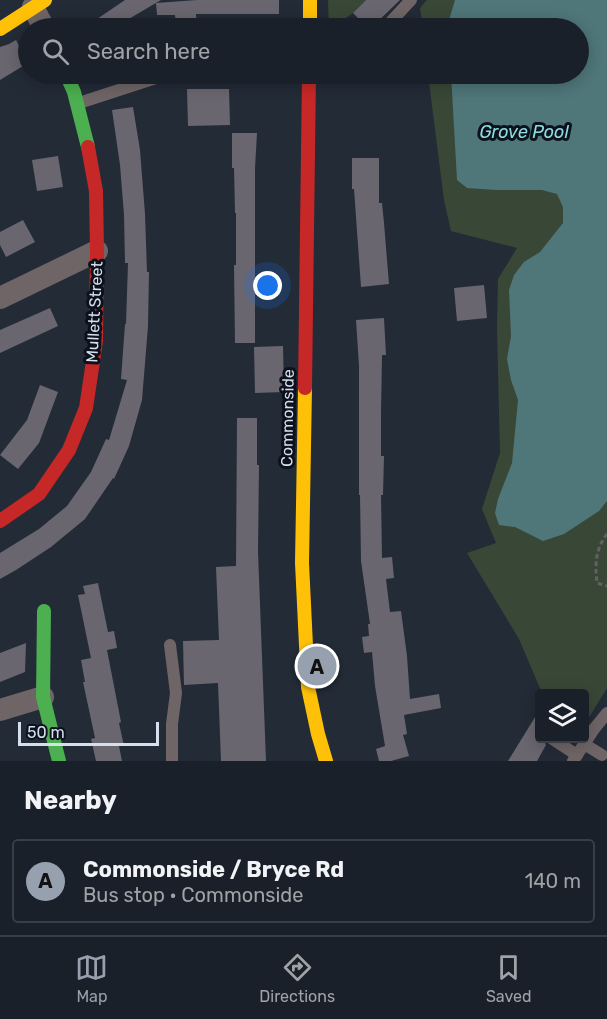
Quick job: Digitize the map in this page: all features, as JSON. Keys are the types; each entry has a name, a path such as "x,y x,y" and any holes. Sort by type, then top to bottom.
{"main road":[{"path":"310,0 310,18"},
{"path":"0,28 39,4"},
{"name":"Mullett Street","path":"0,521 39,494 69,450 86,408 96,342 96,191 87,141 70,84"},
{"name":"Commonside","path":"309,84 302,563 308,687 326,761"},
{"path":"44,611 43,696 59,761"}],"street":[{"path":"0,298 97,251"},
{"path":"0,711 43,696"}],"lane":[{"path":"394,18 411,0"},
{"path":"78,104 138,84"},
{"path":"170,645 176,693 171,761"},
{"path":"557,743 575,758 607,713"},
{"path":"584,744 602,755"}],"path":[{"path":"607,534 601,542 595,563 597,583 607,586"}],"shaded area":[{"path":"328,0 366,0 346,18 329,18"},
{"name":"Grove Pool","path":"427,0 607,0 607,688 589,717 589,689 540,689 519,639 467,553 496,543 482,509 500,453 498,279 517,248 451,231 444,200 429,84 589,84 589,18 422,18 420,8"}],"water":[{"name":"Grove Pool","path":"455,0 607,0 607,501 599,511 564,534 543,541 515,527 499,525 495,513 512,463 518,400 507,359 511,336 509,290 514,275 524,262 540,252 563,223 563,207 557,194 542,190 467,188 457,180 452,84 589,84 589,18 450,18"}],"building":[{"path":"125,0 161,0 130,18 98,18"},
{"path":"197,0 279,0 279,14 196,14 196,18 175,18 175,15 157,15 156,3"},
{"path":"366,0 400,0 381,18 358,18 353,13"},
{"path":"16,40 18,44 18,69 0,80 0,47"},
{"path":"187,89 229,89 230,125 188,126"},
{"path":"133,107 140,150 147,272 149,272 148,326 142,400 129,446 114,479 85,519 51,547 0,579 0,553 39,529 67,506 91,472 106,439 109,440 127,380 121,379 128,263 125,263 120,165 112,110"},
{"path":"232,133 257,133 255,343 235,343 236,213"},
{"path":"58,156 63,187 37,191 32,160"},
{"path":"352,158 379,158 379,203 382,203 389,284 361,287 354,189 352,189"},
{"path":"23,220 35,242 6,257 0,245 0,232"},
{"path":"484,285 487,318 457,321 454,288"},
{"path":"50,308 58,326 0,353 0,330"},
{"path":"384,318 386,355 382,355 381,456 384,456 383,495 381,495 382,558 392,557 394,578 386,579 390,612 401,611 410,699 439,694 441,708 404,715 407,734 403,735 409,756 391,761 379,761 376,749 385,746 372,652 364,653 362,637 369,636 368,624 370,624 361,561 359,366 356,320"},
{"path":"283,346 284,392 255,393 254,347"},
{"path":"40,385 58,392 39,443 18,469 0,455 27,420"},
{"path":"237,418 257,418 258,552 266,761 221,761 218,683 184,685 183,641 219,640 216,567 236,566"},
{"path":"98,583 108,632 114,631 117,648 107,650 121,722 119,723 124,746 119,746 122,761 96,761 91,739 95,738 83,682 85,682 81,660 91,658 78,595 85,594 83,586"},
{"path":"26,643 25,672 0,682 0,653"},
{"path":"535,717 535,743 545,743 546,745 537,761 508,761"}],"traffic: fast":[{"path":"70,84 88,147"},
{"path":"44,611 43,697 59,761"}],"traffic: slow":[{"path":"0,29 45,0"},
{"path":"310,0 310,18"},
{"path":"305,388 302,563 308,687 326,761"}],"traffic: jam":[{"path":"305,388 309,84"},
{"path":"0,521 39,494 69,450 86,408 96,341 97,251 96,191 88,147"}],"place":[{"name":"Commonside / Bryce Rd","path":"317,666"}]}
